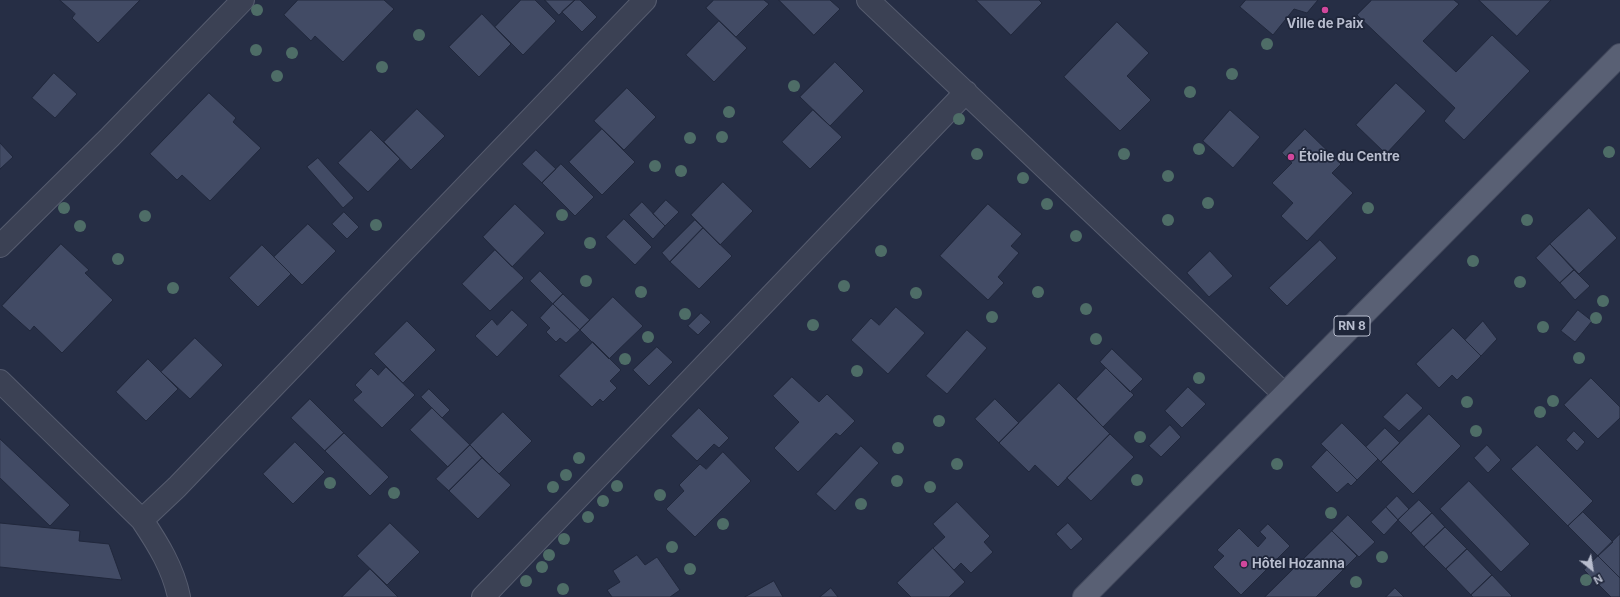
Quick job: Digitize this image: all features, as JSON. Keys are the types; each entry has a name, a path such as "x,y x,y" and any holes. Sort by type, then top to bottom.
{"main road":[{"name":"RN 8","path":"1084,597 1620,55"}],"street":[{"path":"0,246 110,137 243,0"},
{"path":"142,520 177,487 645,0"},
{"path":"868,0 1284,394"},
{"path":"483,597 966,92"},
{"path":"0,381 142,520 159,544 170,568 179,597"}],"building":[{"path":"60,0 140,0 98,43 72,18 75,14"},
{"path":"298,0 384,0 394,9 343,62 315,36 311,41 284,15"},
{"path":"521,0 535,0 556,21 523,55 495,27"},
{"path":"545,0 575,0 559,15"},
{"path":"575,0 580,0 597,17 582,32 562,12"},
{"path":"714,0 764,0 769,4 736,37 706,8"},
{"path":"779,0 830,0 840,9 814,35"},
{"path":"976,0 1039,0 1042,3 1011,35"},
{"path":"1246,0 1318,0 1307,13 1294,9 1273,35 1240,7"},
{"path":"1372,0 1454,0 1459,4 1423,41 1456,72 1492,35 1530,71 1464,140 1444,121 1455,108 1357,15"},
{"path":"1479,0 1551,0 1517,36"},
{"path":"482,14 511,44 479,77 449,47"},
{"path":"719,21 747,48 714,82 686,55"},
{"path":"1117,22 1149,53 1127,76 1151,100 1120,131 1064,77"},
{"path":"835,62 864,91 830,126 800,97"},
{"path":"54,73 77,94 55,118 32,98"},
{"path":"1396,83 1426,111 1386,154 1356,125"},
{"path":"627,88 656,117 624,150 594,121"},
{"path":"209,93 236,118 233,122 261,148 210,201 182,175 177,180 150,154"},
{"path":"417,109 445,136 411,170 384,142"},
{"path":"813,110 842,137 810,169 782,142"},
{"path":"1230,110 1260,137 1233,168 1203,141"},
{"path":"602,129 635,162 602,195 569,162"},
{"path":"1305,129 1341,164 1332,173 1353,193 1307,241 1281,216 1293,203 1272,183 1292,163 1282,153"},
{"path":"371,130 400,159 368,192 338,163"},
{"path":"0,143 13,157 0,169"},
{"path":"536,150 556,169 542,183 522,164"},
{"path":"318,158 354,198 343,208 307,167"},
{"path":"561,164 594,197 575,216 542,183"},
{"path":"723,182 753,211 720,245 691,215"},
{"path":"666,200 679,212 665,226 653,214"},
{"path":"642,202 665,226 653,239 629,215"},
{"path":"515,204 545,233 512,267 483,237"},
{"path":"988,204 1022,234 1011,246 1019,253 998,277 1004,283 988,300 940,256"},
{"path":"1589,208 1617,238 1579,274 1550,244"},
{"path":"344,212 359,227 347,239 332,224"},
{"path":"624,219 652,247 635,265 606,237"},
{"path":"695,220 703,228 670,262 662,253"},
{"path":"308,224 336,251 302,285 274,257"},
{"path":"703,228 732,256 699,289 670,262"},
{"path":"1320,240 1337,258 1287,306 1269,288"},
{"path":"61,244 89,270 85,273 113,300 62,353 34,326 30,331 2,306"},
{"path":"1550,244 1574,270 1560,283 1536,258"},
{"path":"262,245 291,274 258,307 229,278"},
{"path":"495,250 524,278 490,311 462,284"},
{"path":"1210,251 1233,276 1209,297 1187,273"},
{"path":"1574,270 1590,286 1575,300 1560,283"},
{"path":"540,271 563,294 553,304 530,281"},
{"path":"563,294 590,320 580,330 553,304"},
{"path":"613,297 643,326 609,359 580,330"},
{"path":"553,304 580,330 566,343 560,338 556,342 546,332 550,328 540,318"},
{"path":"896,307 925,333 888,374 851,340 871,318 879,325"},
{"path":"512,310 528,325 497,357 475,336 492,319 497,325"},
{"path":"1578,310 1592,321 1575,342 1561,331"},
{"path":"701,313 711,322 698,335 688,326"},
{"path":"407,321 436,350 403,383 374,354"},
{"path":"1483,321 1497,339 1481,356 1465,340"},
{"path":"1453,328 1481,356 1457,380 1452,375 1439,388 1416,364"},
{"path":"967,330 987,348 947,394 926,376"},
{"path":"195,338 223,365 190,399 161,372"},
{"path":"593,342 621,370 610,381 617,388 603,402 600,399 592,407 559,376"},
{"path":"657,347 673,362 649,386 633,370"},
{"path":"1112,349 1143,379 1130,392 1100,362"},
{"path":"148,359 178,389 146,421 116,392"},
{"path":"386,367 415,395 382,428 353,400 362,392 355,385 371,368 378,375"},
{"path":"1106,368 1134,395 1103,427 1076,399"},
{"path":"792,377 819,402 827,394 855,421 840,436 836,433 798,472 774,448 799,422 773,396"},
{"path":"1591,378 1620,407 1620,418 1598,439 1564,405"},
{"path":"1059,383 1110,434 1058,487 1035,465 1029,472 999,443"},
{"path":"1188,387 1206,404 1182,428 1165,411"},
{"path":"429,389 450,410 442,418 421,397"},
{"path":"1407,393 1423,408 1399,431 1383,417"},
{"path":"310,399 344,433 325,451 291,418"},
{"path":"995,399 1019,423 999,443 975,419"},
{"path":"432,408 470,445 448,467 410,430"},
{"path":"699,408 729,438 719,448 714,444 697,461 671,436"},
{"path":"503,412 532,441 499,474 470,445"},
{"path":"1429,414 1461,446 1413,494 1381,462"},
{"path":"1342,423 1378,459 1357,480 1321,444"},
{"path":"1170,425 1181,437 1161,457 1149,446"},
{"path":"1385,428 1400,443 1381,462 1366,447"},
{"path":"1574,431 1585,442 1577,451 1566,440"},
{"path":"344,433 389,477 370,496 325,451"},
{"path":"1110,434 1134,457 1091,501 1067,478"},
{"path":"0,439 70,505 50,526 0,478"},
{"path":"295,442 325,472 293,504 263,474"},
{"path":"470,445 482,458 449,491 436,479"},
{"path":"1487,445 1501,460 1488,473 1474,458"},
{"path":"1537,445 1593,501 1568,526 1511,469"},
{"path":"861,446 879,463 835,511 816,494"},
{"path":"1327,450 1357,480 1351,486 1348,483 1337,493 1311,467"},
{"path":"723,452 751,481 695,537 666,509 684,491 679,485 700,464 706,469"},
{"path":"482,458 511,485 478,519 449,491"},
{"path":"1469,481 1530,544 1501,572 1440,509"},
{"path":"1397,496 1409,509 1398,520 1386,507"},
{"path":"1419,500 1432,513 1411,533 1398,520"},
{"path":"957,502 990,536 984,542 993,552 971,573 961,563 954,570 933,548 945,537 933,524"},
{"path":"1386,507 1398,520 1384,535 1371,522"},
{"path":"1583,512 1613,542 1598,556 1568,526"},
{"path":"1432,513 1445,527 1424,547 1411,533"},
{"path":"1348,515 1375,542 1359,557 1332,531"},
{"path":"0,523 80,531 79,541 109,544 122,580 0,567"},
{"path":"390,523 420,552 387,585 357,556"},
{"path":"1068,523 1083,539 1071,550 1056,534"},
{"path":"1268,524 1290,546 1241,595 1213,567 1224,556 1217,550 1239,528 1258,547 1266,538 1260,532"},
{"path":"1445,527 1467,549 1446,569 1424,547"},
{"path":"1332,531 1357,556 1316,597 1265,597"},
{"path":"1620,534 1620,578 1598,556"},
{"path":"933,548 965,582 949,597 911,597 897,583"},
{"path":"1467,549 1492,575 1471,595 1446,569"},
{"path":"637,555 645,565 657,557 680,590 670,597 612,597 607,590 620,582 613,571"},
{"path":"1598,556 1620,578 1620,597 1611,597 1584,570"},
{"path":"370,569 398,597 342,597"},
{"path":"1492,575 1512,596 1473,597 1471,595"},
{"path":"774,581 783,597 745,597"},
{"path":"831,588 838,597 820,597"},
{"path":"1395,588 1404,597 1386,597"}],"place":[{"name":"Ville de Paix","path":"1325,10"},
{"name":"Étoile du Centre","path":"1291,157"},
{"name":"Hôtel Hozanna","path":"1244,564"}]}
